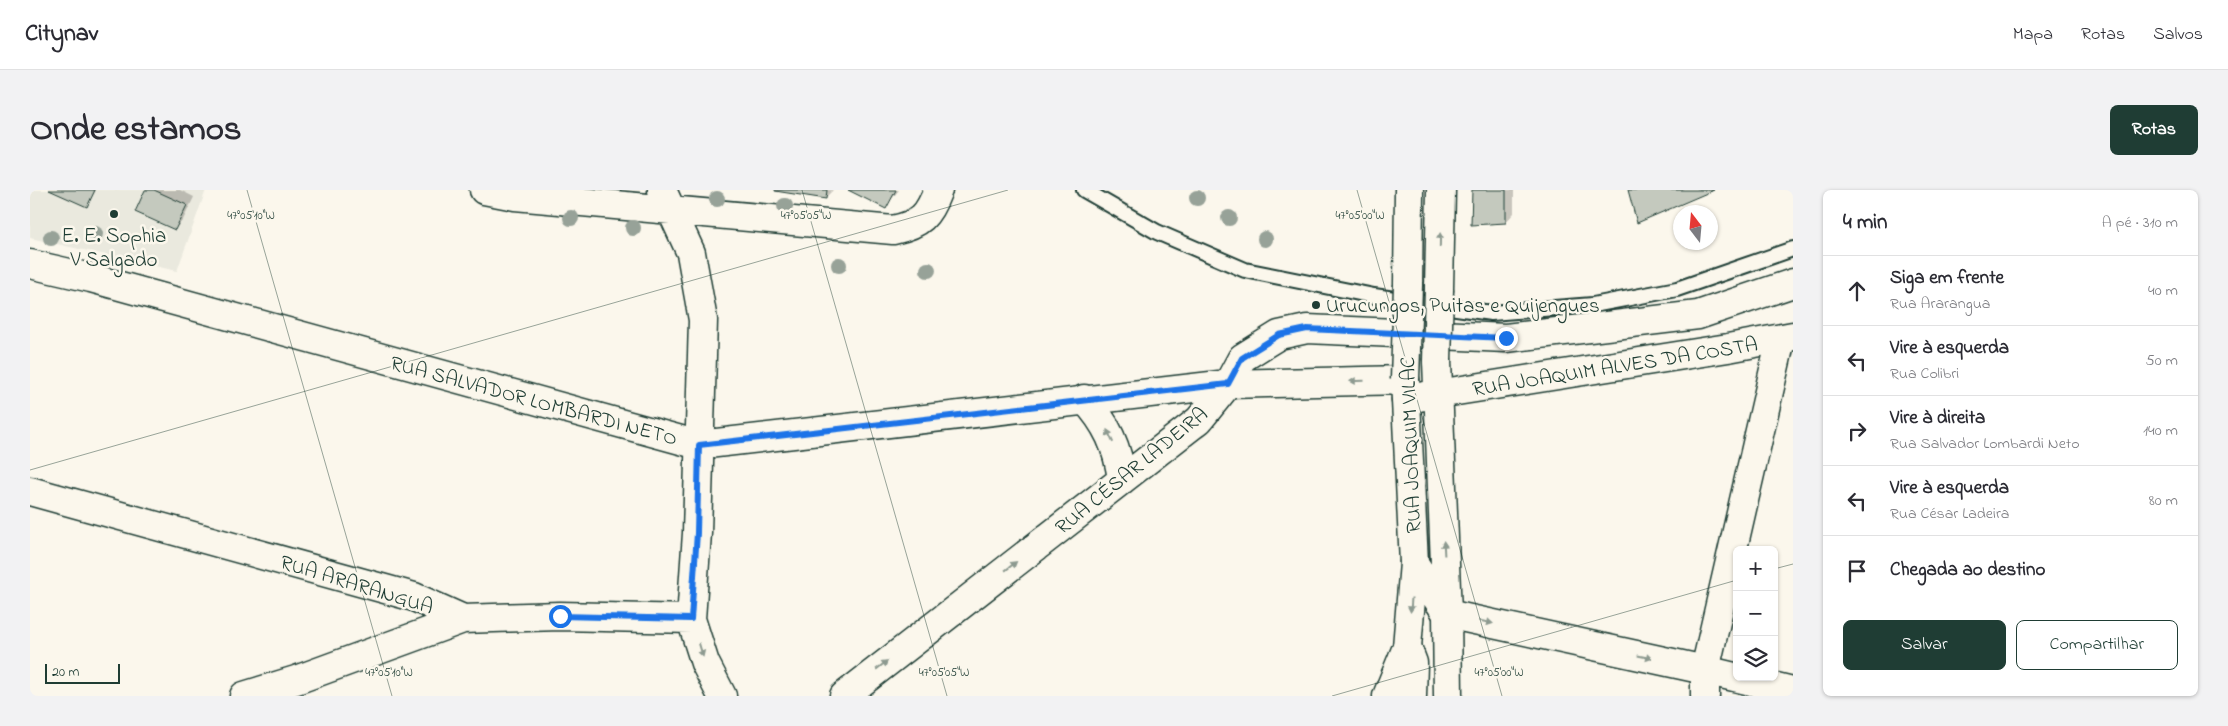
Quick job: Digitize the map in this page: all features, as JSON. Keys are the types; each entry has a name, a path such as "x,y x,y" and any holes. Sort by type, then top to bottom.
{"street":[{"path":"484,190 515,196 667,200 893,230 910,226 925,217 935,196"},
{"name":"RUA JOAQUIM VILAC","path":"1387,696 1407,647 1414,563 1406,389 1409,190"},
{"name":"RUA JOAQUIM VILAC","path":"1441,190 1437,395 1447,614 1448,696"},
{"path":"667,200 690,253 703,320 697,533 691,619 705,663 722,696"},
{"name":"RUA SALVADOR LOMBARDI NETO","path":"30,264 91,278 699,445 1084,399 1228,384 1406,389 1437,395"},
{"name":"RUA CÉSAR LADEIRA","path":"844,696 1200,420 1228,384 1242,358 1279,335 1307,329 1506,338 1698,314 1793,283"},
{"path":"1705,683 1787,338"},
{"name":"RUA JOAQUIM ALVES DA COSTA","path":"1437,395 1787,338"},
{"path":"1084,399 1099,414 1116,449 1122,480"},
{"name":"RUA ARARANGUA","path":"30,491 414,597 463,619 560,616 691,619"},
{"path":"1414,563 1447,614 1705,683 1793,692"},
{"path":"244,696 296,680 463,619"},
{"path":"1407,647 1413,663 1412,696"}],"lane":[{"path":"1084,190 1158,232 1245,270 1374,296 1491,314 1593,305 1677,289 1793,249"}],"shaded area":[{"name":"E. E. Sophia V Salgado","path":"30,190 206,190 177,271 30,238"}],"building":[{"path":"49,190 95,190 87,207"},
{"path":"145,190 154,190 187,205 175,230 135,212"},
{"path":"775,190 827,190 826,199"},
{"path":"848,190 896,190 886,209"},
{"path":"1472,190 1506,190 1506,223 1471,225"},
{"path":"1628,190 1714,190 1679,205 1673,205 1673,208 1637,223"}],"place":[{"name":"E. E. Sophia V Salgado","path":"114,214"},
{"name":"Urucungos, Puitas e Quijengues","path":"1316,305"}],"route":[{"path":"560,616 691,619 697,533 699,445 1084,399 1228,384 1242,358 1257,347 1279,335 1307,329 1506,338"}]}
